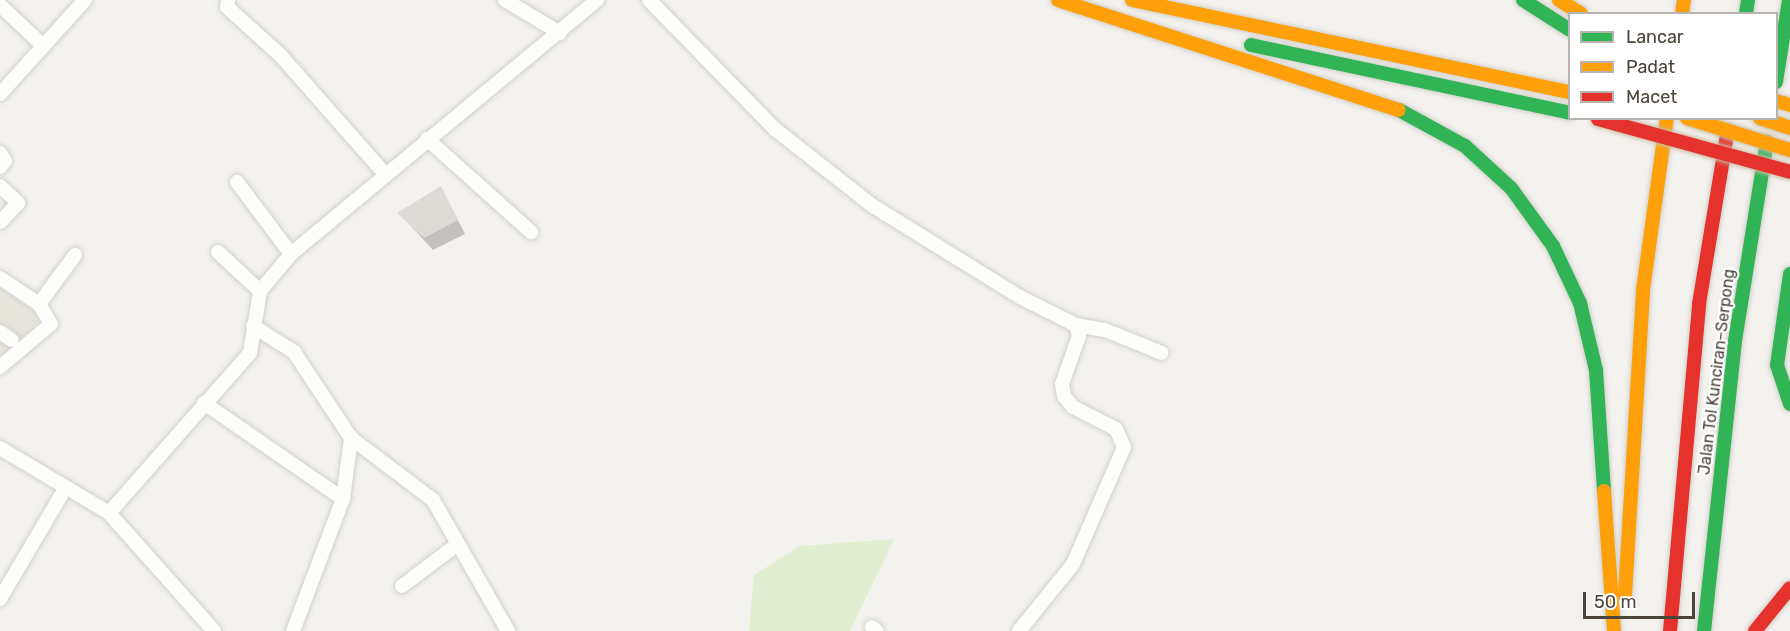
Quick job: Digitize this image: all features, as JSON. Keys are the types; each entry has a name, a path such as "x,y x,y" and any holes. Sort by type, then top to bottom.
{"highway":[{"path":"1058,0 1110,14 1568,113"},
{"path":"1132,0 1568,92"},
{"path":"1523,0 1568,29"},
{"path":"1559,0 1578,12"},
{"path":"1778,70 1790,0"},
{"path":"1110,14 1408,113 1465,146 1511,188 1552,246 1580,303 1596,370 1614,631"},
{"path":"1600,120 1790,172"},
{"path":"1623,631 1643,290 1667,120"},
{"path":"1693,120 1790,150"},
{"name":"Jalan Tol Kunciran–Serpong","path":"1670,631 1699,304 1729,120"},
{"path":"1766,120 1790,128"},
{"name":"Jalan Tol Kunciran–Serpong","path":"1704,631 1735,341 1771,120"},
{"path":"1790,274 1777,365 1790,404"},
{"path":"1755,631 1790,588"}],"street":[{"path":"0,94 40,44 72,19 85,0"},
{"path":"228,0 227,7 281,56 384,173"},
{"path":"505,0 560,33"},
{"path":"109,513 250,353 260,291 291,254 384,173 560,33 597,0"},
{"path":"649,0 775,129 822,170 1020,297 1076,325 1105,330 1162,353"},
{"path":"0,5 40,44"},
{"path":"427,139 531,232"},
{"path":"0,153 5,161 0,166"},
{"path":"237,182 291,254"},
{"path":"0,186 18,203 0,222"},
{"path":"218,252 260,291"},
{"path":"39,304 75,255"},
{"path":"0,278 39,304 51,324 0,367"},
{"path":"1019,631 1073,564 1124,447 1116,429 1072,407 1064,396 1062,384 1079,336 1076,325"},
{"path":"253,326 294,352 351,438 433,500 508,631"},
{"path":"0,332 12,340"},
{"path":"204,403 343,499"},
{"path":"293,631 343,499 351,438"},
{"path":"0,448 109,513 214,631"},
{"path":"0,599 66,487"},
{"path":"402,586 458,544"}],"shaded area":[{"path":"0,286 43,318 0,357"}],"green space":[{"path":"894,539 850,631 749,631 754,575 800,546"}],"building":[{"path":"441,186 458,220 424,238 397,213"}],"traffic: fast":[{"path":"1523,0 1568,29"},
{"path":"1746,12 1748,0"},
{"path":"1778,69 1789,0"},
{"path":"1251,45 1568,113"},
{"path":"1399,110 1465,146 1511,188 1553,246 1580,303 1596,370 1604,491"},
{"path":"1704,631 1735,341 1767,142"},
{"path":"1790,274 1777,365 1790,404"}],"traffic: slow":[{"path":"1058,0 1399,110"},
{"path":"1132,0 1568,92"},
{"path":"1559,0 1578,12"},
{"path":"1682,12 1684,0"},
{"path":"1778,102 1790,105"},
{"path":"1625,595 1643,290 1667,120"},
{"path":"1693,120 1790,150"},
{"path":"1766,120 1790,128"},
{"path":"1604,491 1614,631"}],"traffic: jam":[{"path":"1602,120 1790,172"},
{"path":"1670,631 1699,304 1727,134"},
{"path":"1755,631 1790,588"}]}
